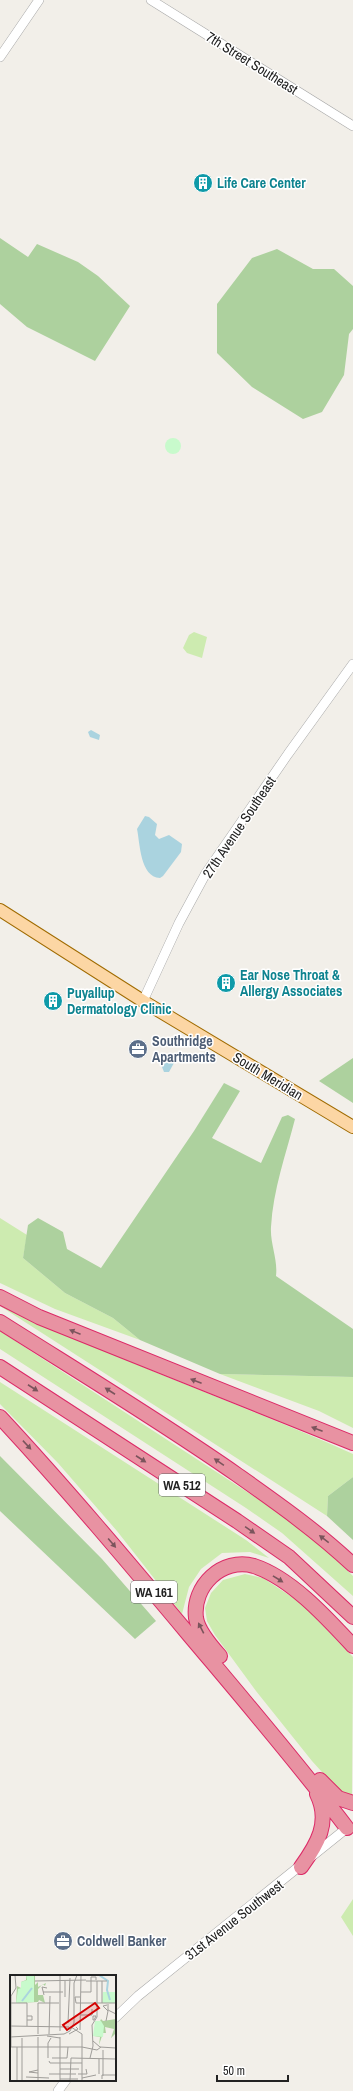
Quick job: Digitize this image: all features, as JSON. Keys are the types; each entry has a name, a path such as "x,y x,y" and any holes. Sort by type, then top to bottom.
{"highway":[{"path":"0,1297 39,1317 353,1443"},
{"name":"WA 512","path":"0,1322 196,1446 288,1510 333,1546 353,1565"},
{"name":"WA 512","path":"0,1367 237,1521 283,1553 332,1595 353,1617"},
{"name":"WA 161","path":"0,1417 70,1494 350,1825"},
{"path":"353,1646 309,1602 288,1585 258,1568 244,1564 231,1566 211,1576 199,1592 196,1605 196,1619 207,1641 319,1779 338,1798 353,1803"},
{"path":"300,1867 317,1844 323,1819 319,1799 304,1772"}],"main road":[{"name":"South Meridian","path":"0,910 143,1001 353,1127"}],"street":[{"path":"0,57 39,0"},
{"name":"7th Street Southeast","path":"151,0 353,126"},
{"name":"27th Avenue Southeast","path":"143,1001 179,923 206,873 288,754 353,664"},
{"name":"31st Avenue Southwest","path":"116,2017 138,1996 300,1867 350,1825"},
{"path":"58,2091 65,2081"}],"green space":[{"path":"0,238 28,257 37,244 78,262 98,276 130,306 95,361 27,327 0,304"},
{"path":"277,249 313,269 334,269 353,286 353,329 349,334 344,375 322,412 303,419 252,387 217,353 217,304 252,258"},
{"path":"173,438 180,443 181,446 176,453 173,454 166,449 165,446 170,439"},
{"path":"194,632 207,637 202,658 187,653 183,648 189,635"},
{"path":"353,1058 353,1103 319,1081"},
{"path":"224,1083 240,1091 212,1138 261,1163 282,1117 288,1115 295,1119 277,1186 272,1213 271,1233 276,1264 276,1276 353,1329 353,1377 220,1374 140,1340 113,1318 65,1293 23,1258 28,1225 38,1218 63,1232 67,1249 101,1268 194,1131"},
{"path":"0,1218 27,1235 23,1258 65,1293 113,1318 140,1340 55,1309 0,1283"},
{"path":"0,1303 43,1324 131,1362 353,1454 353,1477 328,1496 327,1516 0,1306"},
{"path":"0,1331 278,1512 321,1545 353,1576 353,1596 282,1533 246,1508 0,1349"},
{"path":"220,1374 353,1377 353,1428 319,1411"},
{"path":"0,1382 246,1540 269,1558 250,1552 222,1553 201,1569 189,1587 182,1614 117,1531 58,1463 0,1404"},
{"path":"0,1456 102,1559 156,1621 135,1639 0,1511"},
{"path":"353,1477 353,1540 327,1516 328,1496"},
{"path":"245,1574 263,1578 301,1603 353,1657 352,1795 340,1792 312,1761 256,1691 215,1635 207,1621 205,1608 211,1593 223,1580"},
{"path":"353,1899 353,1936 341,1917"}],"water":[{"path":"91,730 100,735 99,740 90,737 88,732"},
{"path":"145,816 149,817 157,824 155,835 159,839 169,835 182,844 181,852 160,878 153,876 148,872 140,850 137,829"},
{"path":"169,1056 175,1061 169,1072 164,1072 162,1067"}],"place":[{"name":"Life Care Center","path":"203,183"},
{"name":"Ear Nose Throat & Allergy Associates","path":"226,983"},
{"name":"Puyallup Dermatology Clinic","path":"53,1001"},
{"name":"Southridge Apartments","path":"138,1049"},
{"name":"Coldwell Banker","path":"63,1941"}]}
